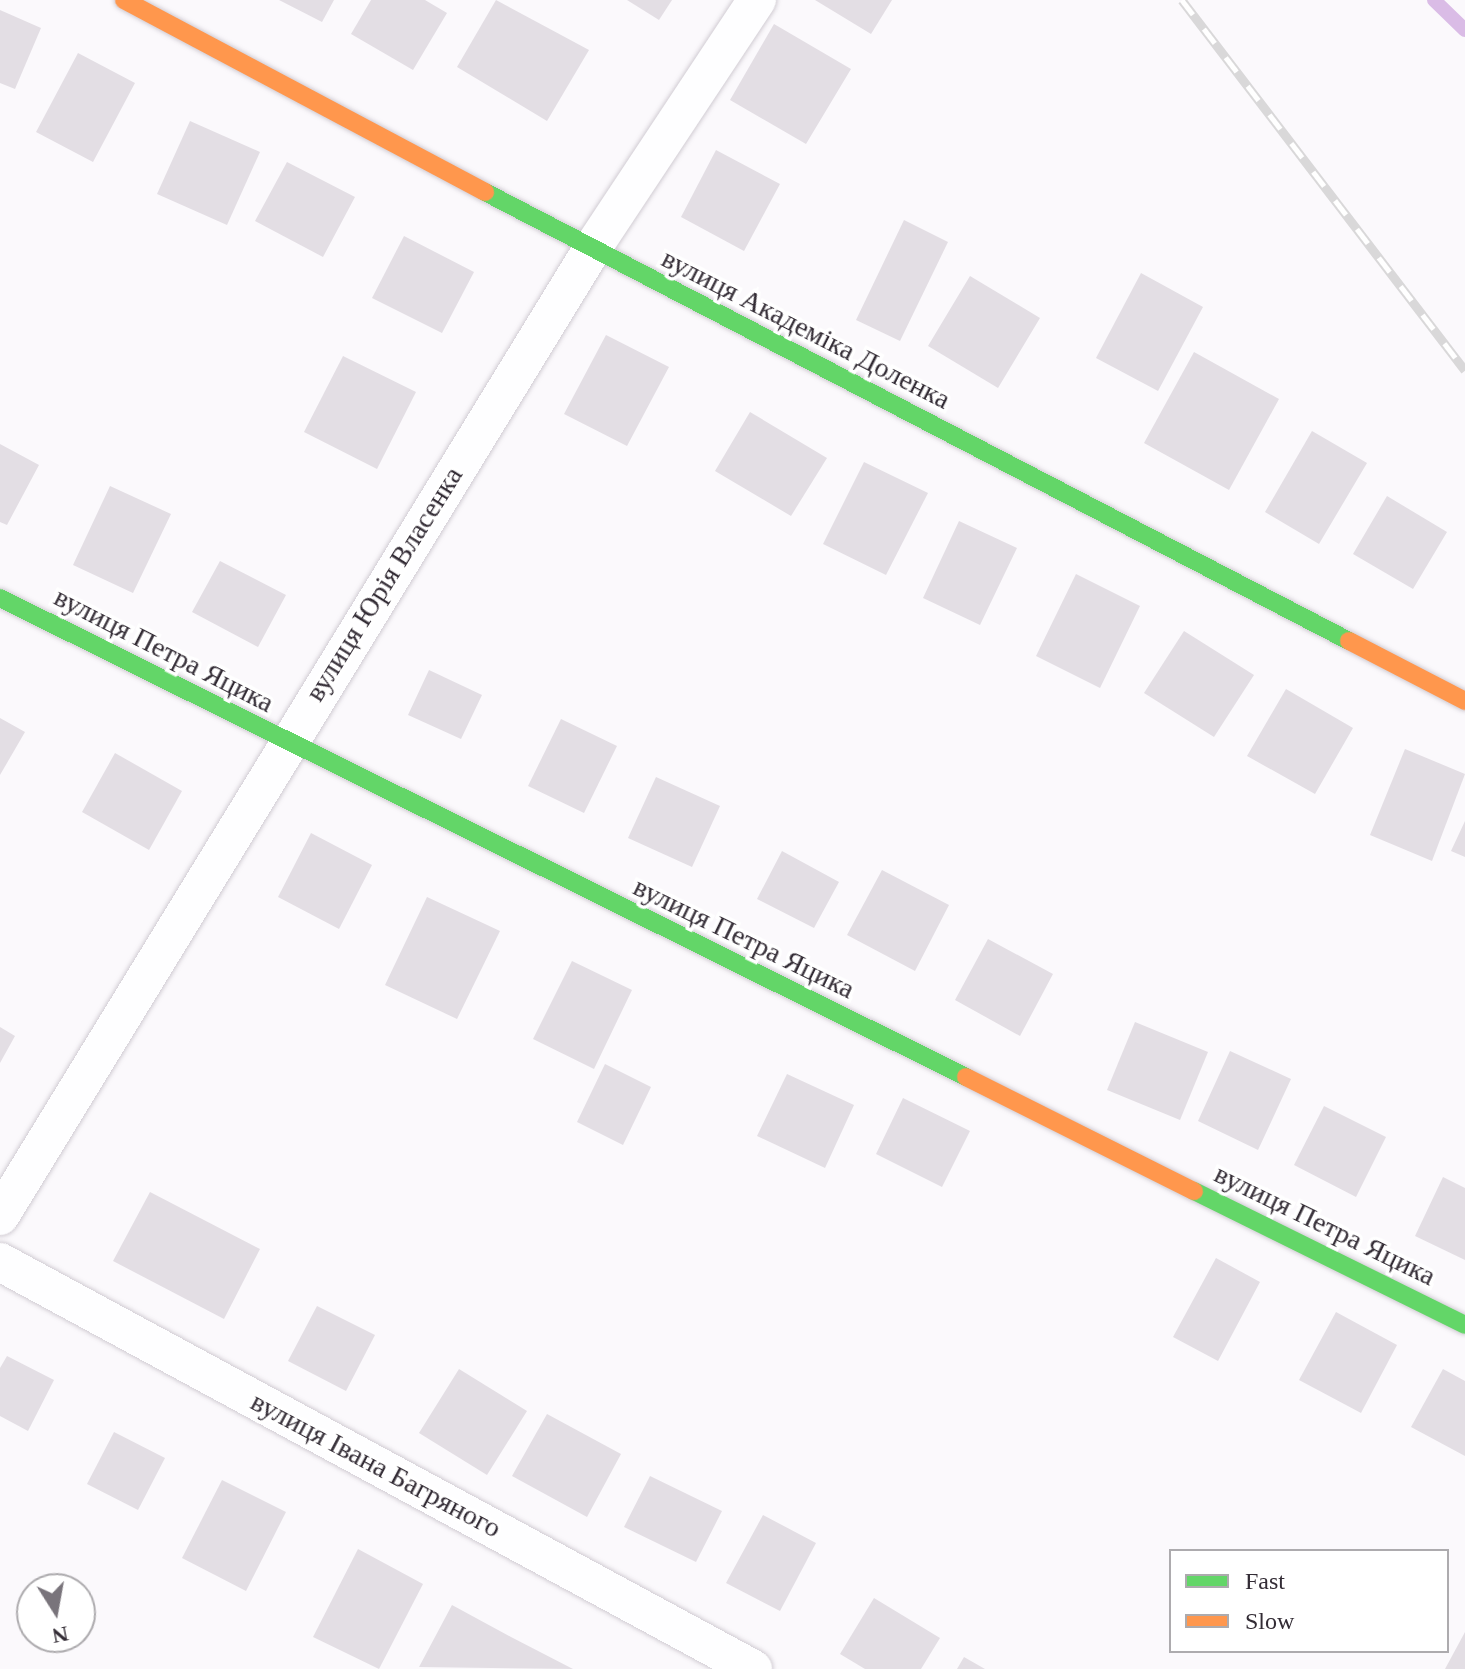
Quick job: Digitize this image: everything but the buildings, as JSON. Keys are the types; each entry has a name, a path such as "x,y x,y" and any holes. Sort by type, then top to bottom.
{"street":[{"name":"вулиця Академіка Доленка","path":"124,0 592,249 1465,701"},
{"name":"вулиця Юрія Власенка","path":"0,1216 285,743 592,249 757,0"},
{"name":"вулиця Петра Яцика","path":"0,598 285,743 1465,1325"},
{"name":"вулиця Івана Багряного","path":"0,1262 753,1669"}],"waterway":[{"path":"1434,0 1465,30"}],"railway":[{"path":"1182,0 1465,370"}],"traffic: fast":[{"path":"485,192 1349,641"},
{"path":"0,598 966,1077"},
{"path":"1194,1191 1465,1325"}],"traffic: slow":[{"path":"124,0 485,192"},
{"path":"1349,641 1465,701"},
{"path":"966,1077 1194,1191"}]}
